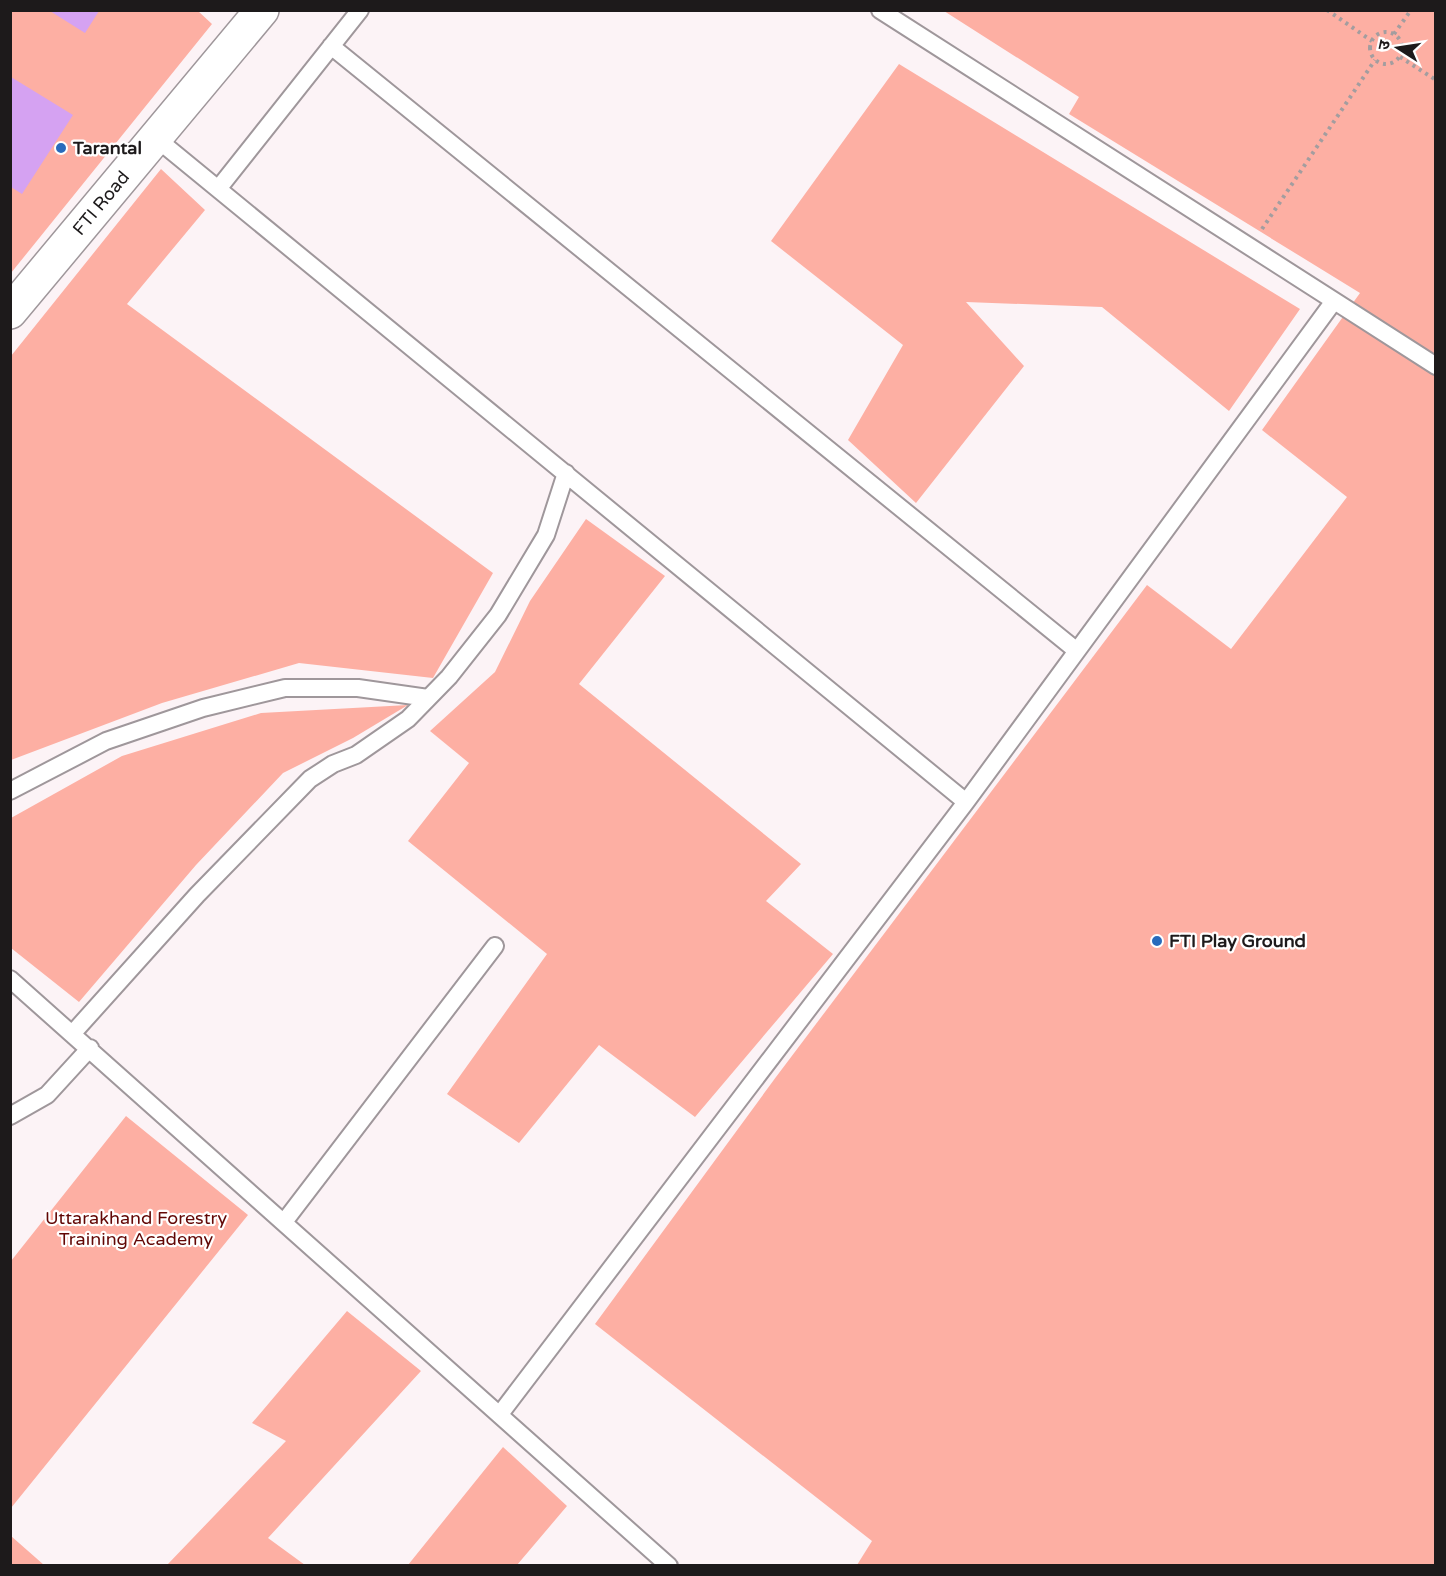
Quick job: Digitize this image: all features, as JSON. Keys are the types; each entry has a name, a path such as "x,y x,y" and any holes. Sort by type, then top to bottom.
{"main road":[{"name":"FTI Road","path":"14,301 157,139 262,10"}],"lane":[{"path":"218,189 360,10"},
{"path":"880,10 1436,366"},
{"path":"331,46 1077,651"},
{"path":"157,139 966,802"},
{"path":"500,1414 966,802 1334,301"},
{"path":"73,1034 197,895 310,779 333,764 356,755 408,718 448,677 498,615 546,535 566,474"},
{"path":"10,791 106,741 203,708 285,688 358,688 428,698"},
{"path":"284,1222 495,946"},
{"path":"10,979 669,1566"},
{"path":"10,1116 47,1095 90,1048"}],"path":[{"path":"1327,10 1372,41"},
{"path":"1394,34 1411,10"},
{"path":"1384,32 1394,34 1399,37 1403,47 1396,62 1385,65 1375,60 1370,51 1372,41 1384,32"},
{"path":"1400,57 1436,80"},
{"path":"1250,247 1375,60"}],"green space":[{"name":"Tarantal","path":"10,11 198,11 212,24 11,273"},
{"path":"944,11 1435,11 1435,1565 857,1565 872,1541 595,1324 776,1077 1147,585 1231,649 1347,497 1262,430 1360,293 1069,114 1079,97"},
{"path":"899,64 1300,309 1229,411 1102,307 966,302 1024,366 916,503 848,440 903,345 771,241"},
{"path":"161,169 205,210 127,304 493,573 433,678 299,663 162,703 11,760 11,356"},
{"path":"586,519 665,576 579,684 801,864 766,901 833,954 695,1117 599,1045 519,1143 447,1094 547,954 408,841 469,763 430,731 495,672 530,601"},
{"path":"408,705 353,738 283,773 196,865 79,1002 11,948 11,818 122,756 261,713"},
{"name":"Uttarakhand Forestry Training Academy","path":"126,1116 248,1215 11,1508 11,1261"},
{"path":"347,1311 421,1371 268,1538 305,1565 167,1565 286,1441 252,1423"},
{"path":"503,1447 567,1506 517,1565 408,1565"},
{"path":"11,1536 44,1565 11,1565"}],"shaded area":[{"path":"50,11 99,11 85,33"},
{"path":"11,77 73,115 22,194 11,187"}],"place":[{"name":"Tarantal","path":"61,148"},
{"name":"FTI Play Ground","path":"1157,941"}]}
